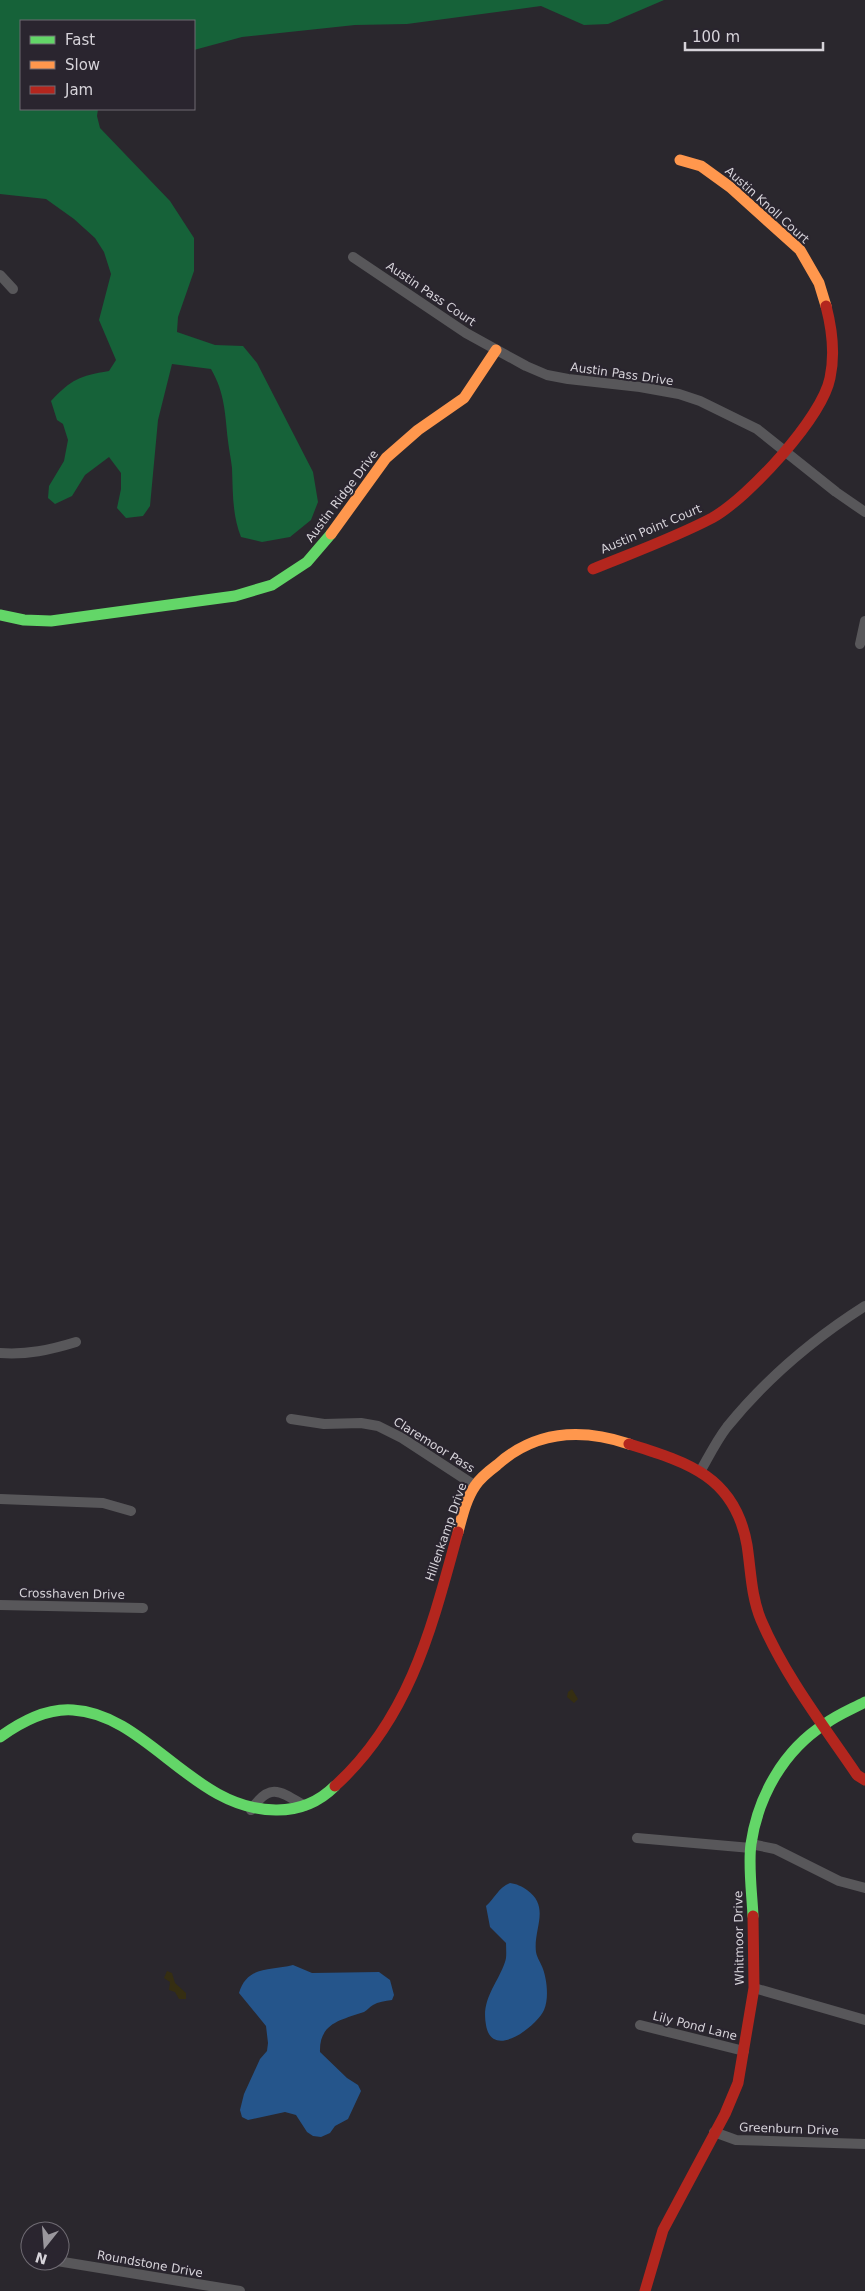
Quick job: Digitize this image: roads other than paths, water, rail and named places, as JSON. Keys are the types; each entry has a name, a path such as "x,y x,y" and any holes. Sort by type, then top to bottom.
{"street":[{"name":"Austin Knoll Court","path":"680,160 701,166 730,187 763,216 800,250 819,283 827,311 833,349 830,379 815,410 784,452"},
{"name":"Austin Pass Court","path":"353,257 466,333 496,350"},
{"path":"0,275 13,289"},
{"name":"Austin Pass Drive","path":"496,350 547,375 610,385 640,387 679,394 700,401 757,429 784,452 865,512"},
{"name":"Austin Ridge Drive","path":"0,615 24,620 51,621 235,596 272,585 307,562 320,549 386,458 418,430 464,398 496,350"},
{"name":"Austin Point Court","path":"592,569 675,535 713,517 746,491 784,452"},
{"path":"860,644 865,621"},
{"path":"701,1470 726,1428 788,1362 831,1328 865,1306"},
{"path":"0,1353 41,1352 76,1342"},
{"name":"Claremoor Pass","path":"291,1419 324,1424 361,1423 378,1426 402,1438 474,1486"},
{"name":"Hillenkamp Drive","path":"0,1737 37,1716 71,1709 96,1714 121,1726 210,1791 251,1810 294,1810 318,1801 356,1770 380,1740 402,1701 419,1658 474,1486 509,1452 541,1437 560,1434 605,1437 682,1461 701,1470 734,1507 746,1534 753,1592 760,1619 776,1651 857,1774 865,1780"},
{"path":"0,1499 103,1502 131,1511"},
{"name":"Crosshaven Drive","path":"0,1605 143,1608"},
{"name":"Whitmoor Drive","path":"645,2291 660,2237 734,2096 744,2051 754,1988 751,1846 766,1791 773,1776 783,1762 824,1724 865,1702"},
{"path":"251,1810 258,1799 268,1792 278,1790 305,1806"},
{"path":"637,1838 774,1849 839,1881 865,1888"},
{"path":"754,1988 865,2020"},
{"name":"Lily Pond Lane","path":"640,2025 744,2051"},
{"name":"Greenburn Drive","path":"714,2132 736,2140 865,2144"},
{"name":"Roundstone Drive","path":"70,2263 240,2291"}],"water":[{"path":"510,1883 519,1885 527,1890 538,1904 540,1911 536,1952 546,1978 547,2000 540,2017 533,2024 515,2037 497,2040 490,2035 485,2016 488,2000 505,1962 506,1943 490,1927 486,1906 500,1890"},
{"path":"293,1965 312,1973 379,1972 390,1980 394,1995 392,2000 377,2003 364,2012 333,2024 323,2035 320,2052 347,2078 358,2085 361,2091 348,2119 335,2126 330,2133 321,2137 313,2136 307,2132 296,2115 285,2112 248,2120 242,2117 240,2110 244,2094 260,2059 267,2051 268,2043 266,2026 239,1993 243,1984 254,1973"}]}
